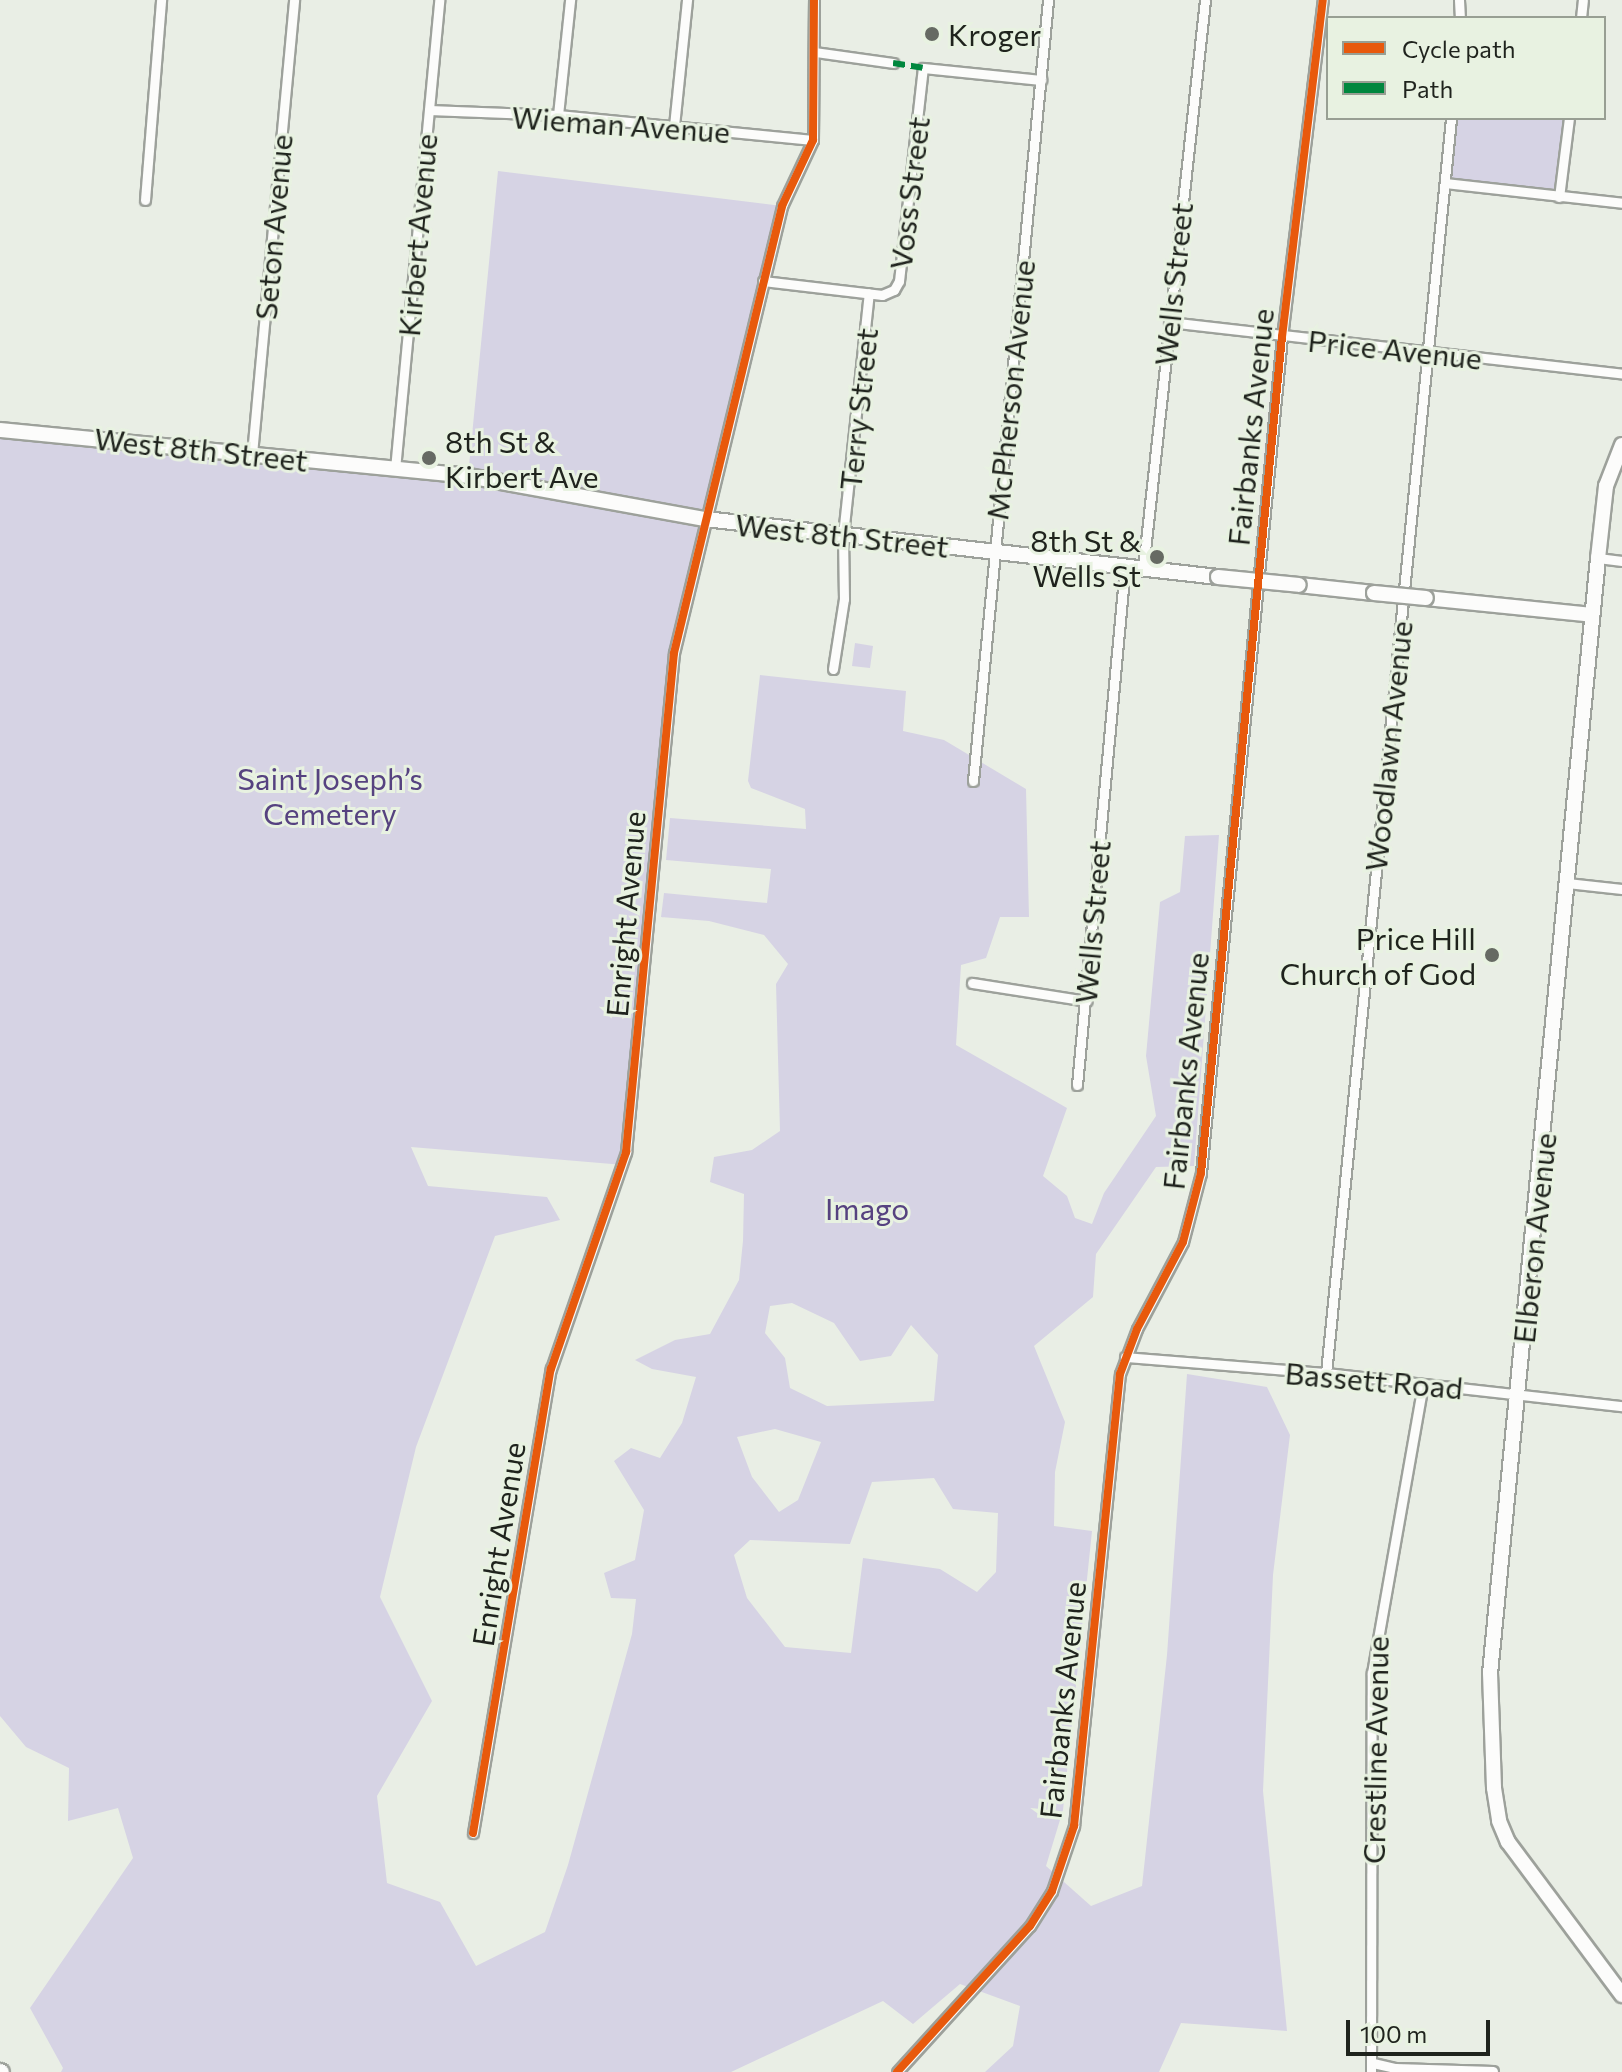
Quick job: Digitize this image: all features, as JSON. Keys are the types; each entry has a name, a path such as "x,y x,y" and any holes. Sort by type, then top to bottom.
{"street":[{"path":"145,200 161,0"},
{"name":"Seton Avenue","path":"252,454 294,0"},
{"name":"Kirbert Avenue","path":"395,469 439,0"},
{"path":"558,115 570,0"},
{"path":"674,126 687,0"},
{"name":"Enright Avenue","path":"473,1833 551,1369 626,1152 674,653 782,206 813,140 814,0"},
{"name":"McPherson Avenue","path":"973,781 1048,0"},
{"name":"Wells Street","path":"1143,569 1205,0"},
{"name":"Fairbanks Avenue","path":"897,2072 1030,1926 1052,1891 1071,1844 1116,1396 1125,1357 1183,1242 1201,1173 1282,337 1323,0"},
{"path":"815,52 893,63"},
{"name":"Voss Street","path":"869,293 890,293 899,281 923,68 1041,80"},
{"name":"Wieman Avenue","path":"429,110 558,115 813,140"},
{"name":"Woodlawn Avenue","path":"1326,1373 1451,120"},
{"path":"1559,197 1569,120"},
{"path":"1445,183 1622,203"},
{"path":"763,281 869,293"},
{"name":"Terry Street","path":"833,669 844,599 843,535 869,293"},
{"name":"Price Avenue","path":"1169,322 1622,374"},
{"name":"West 8th Street","path":"0,430 468,476 705,519 1143,569 1592,615"},
{"name":"Elberon Avenue","path":"1622,445 1606,486 1598,558 1491,1652 1496,1805 1508,1842 1622,1995"},
{"path":"1598,558 1622,561"},
{"name":"Wells Street","path":"1077,1085 1125,567"},
{"path":"1567,883 1622,889"},
{"path":"972,983 1087,1001"},
{"name":"Bassett Road","path":"1125,1357 1326,1373 1622,1406"},
{"name":"Crestline Avenue","path":"1372,2067 1372,1673 1423,1385"},
{"path":"1372,2067 1493,2071"}],"green space":[{"path":"1451,120 1569,120 1559,197 1445,183"},
{"path":"498,171 782,206 679,631 624,1165 411,1147 428,1186 547,1197 560,1220 495,1236 416,1447 380,1597 432,1701 377,1796 387,1883 440,1902 476,1966 545,1932 568,1865 632,1634 636,1599 611,1598 604,1573 635,1560 644,1510 614,1461 631,1448 660,1458 682,1423 696,1377 652,1369 635,1360 675,1340 710,1334 739,1280 743,1241 744,1194 710,1182 714,1157 752,1150 780,1131 776,984 788,964 764,935 709,921 661,917 664,893 767,903 771,869 666,860 670,818 806,829 805,809 751,788 748,781 760,675 906,691 903,731 944,740 1026,789 1029,917 1000,917 986,958 961,965 956,1045 1067,1108 1043,1176 1067,1196 1075,1218 1092,1224 1104,1193 1156,1116 1146,1056 1160,902 1180,892 1185,836 1219,835 1194,1166 1156,1167 1096,1254 1093,1297 1034,1346 1065,1422 1055,1472 1054,1526 1092,1531 1063,1810 1046,1866 1091,1906 1142,1886 1167,1655 1187,1374 1267,1387 1290,1435 1273,1575 1263,1791 1287,2031 1181,2023 1159,2072 985,2072 1013,2046 1020,2006 960,1984 913,2024 883,2001 731,2072 61,2072 63,2068 30,2008 133,1858 118,1808 68,1821 69,1768 26,1747 0,1716 0,430 468,476","holes":["792,1303 834,1323 860,1361 891,1356 911,1325 938,1355 934,1401 827,1406 790,1388 785,1358 765,1333 770,1306","775,1429 821,1442 798,1500 779,1512 752,1477 737,1437","934,1478 953,1509 998,1513 996,1572 977,1592 940,1569 863,1558 851,1653 785,1647 747,1598 734,1555 750,1540 850,1544 872,1482"]},
{"path":"855,643 873,646 870,668 852,666"}],"marked path":[{"path":"893,63 923,68"}],"cycle path":[{"path":"473,1833 551,1369 626,1152 674,653 782,206 813,140 814,0"},
{"path":"897,2072 1030,1926 1052,1891 1074,1826 1120,1374 1137,1329 1183,1242 1201,1173 1282,337 1323,0"}],"place":[{"name":"Kroger","path":"932,34"},
{"name":"8th St & Kirbert Ave","path":"429,458"},
{"name":"8th St & Wells St","path":"1157,557"},
{"name":"Price Hill Church of God","path":"1492,955"}],"park label":[{"name":"Saint Joseph’s Cemetery","path":"330,795"},
{"name":"Imago","path":"867,1208"}]}
